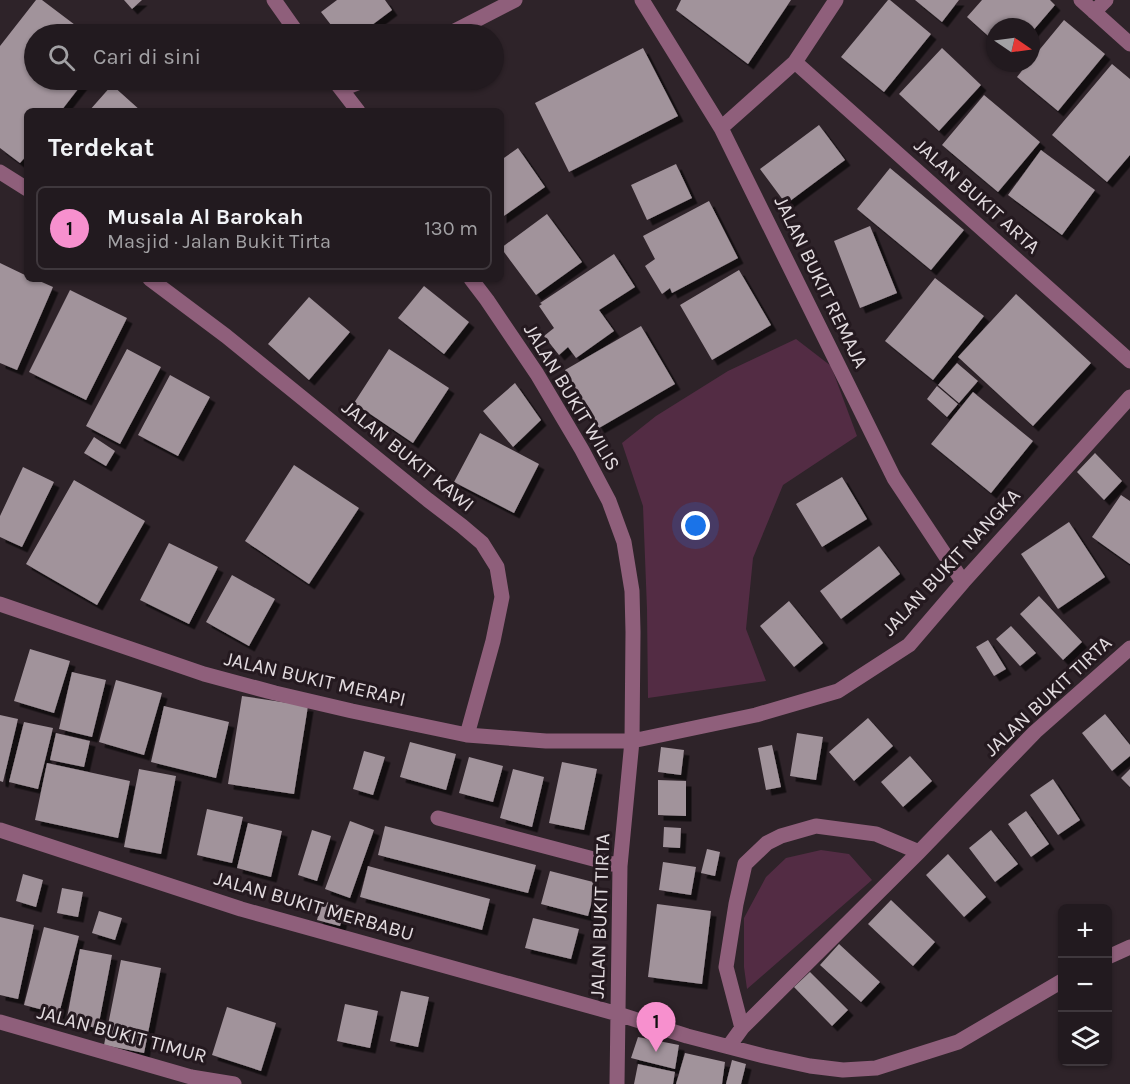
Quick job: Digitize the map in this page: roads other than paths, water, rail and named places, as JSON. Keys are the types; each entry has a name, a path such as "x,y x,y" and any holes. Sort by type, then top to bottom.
{"street":[{"path":"274,0 291,24"},
{"path":"468,24 515,0"},
{"name":"JALAN BUKIT REMAJA","path":"642,0 721,128 894,478 963,582"},
{"path":"721,128 795,62 836,0"},
{"path":"1082,0 1130,44"},
{"path":"1094,12 1106,0"},
{"name":"JALAN BUKIT ARTA","path":"795,62 1130,361"},
{"path":"342,90 356,108"},
{"path":"0,172 24,187"},
{"name":"JALAN BUKIT KAWI","path":"154,282 226,336 482,543 497,567 501,597 493,641 467,735"},
{"name":"JALAN BUKIT WILIS","path":"473,282 537,374 582,450 609,501 624,542 632,591 632,741"},
{"name":"JALAN BUKIT NANGKA","path":"632,741 756,715 838,691 909,645 1130,397"},
{"name":"JALAN BUKIT MERAPI","path":"0,604 204,674 352,711 467,735 546,741 632,741"},
{"name":"JALAN BUKIT TIRTA","path":"729,1046 742,1028 919,852 1035,732 1130,648"},
{"name":"JALAN BUKIT TIRTA","path":"632,741 620,866 618,1014 687,1036 810,1066 843,1070 876,1068 958,1042 1058,983"},
{"path":"438,819 620,866"},
{"path":"742,1028 726,968 745,864 766,843 816,826 876,834 919,852"},
{"name":"JALAN BUKIT MERBABU","path":"0,830 241,909 618,1014"},
{"path":"1112,955 1130,947"},
{"path":"616,1084 618,1014"},
{"name":"JALAN BUKIT TIMUR","path":"0,1022 191,1077 234,1084"}],"place":[{"name":"Musala Al Barokah","path":"656,1052"}]}
